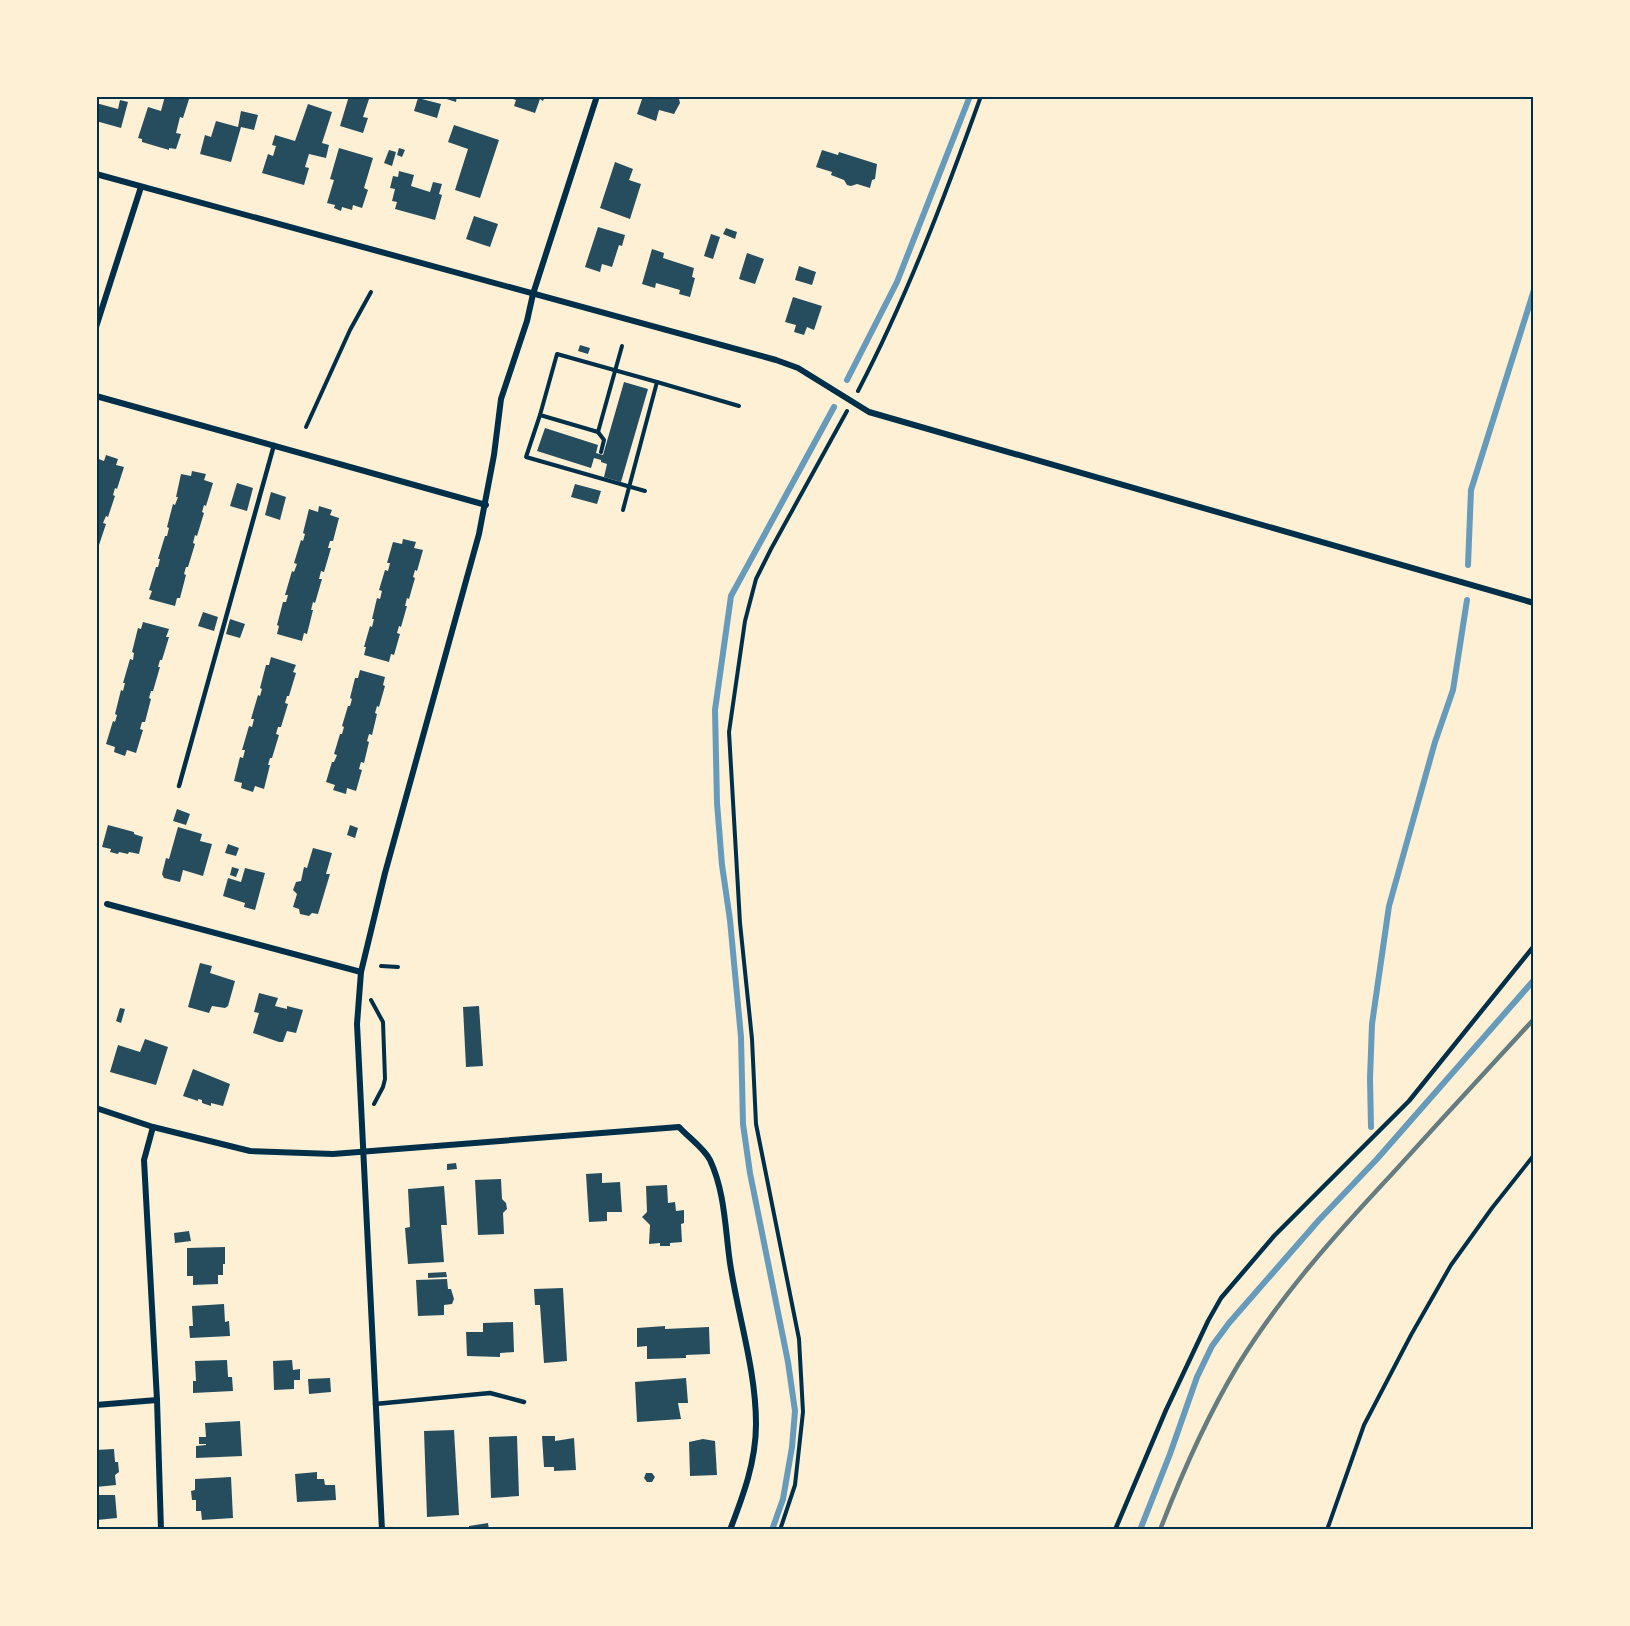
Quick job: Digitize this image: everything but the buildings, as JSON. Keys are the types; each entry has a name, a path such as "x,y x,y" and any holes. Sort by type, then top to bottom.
{"street":[{"path":"382,1530 357,1024 361,972 385,873 486,505 501,399 597,96"},
{"path":"96,174 776,360 798,368 869,412 1534,603"},
{"path":"96,327 141,187"},
{"path":"96,396 486,505"},
{"path":"107,904 361,972"},
{"path":"96,1108 153,1127 250,1151 333,1154 679,1127 710,1158 722,1195 730,1263 750,1370 756,1424 754,1449 750,1475 730,1530"},
{"path":"153,1127 144,1160 157,1400 160,1530"},
{"path":"96,1405 157,1400"}],"lane":[{"path":"179,786 274,445"},
{"path":"1115,1530 1166,1410 1221,1298 1274,1236 1409,1101 1534,946"},
{"path":"375,1404 490,1393 524,1402"}],"path":[{"path":"780,1530 795,1485 803,1412 799,1339 756,1124 752,1040 738,901 729,732 745,621 756,579 882,343 909,282 981,96"},
{"path":"306,427 350,330 371,292"},
{"path":"598,432 622,346"},
{"path":"645,491 526,457 557,354 739,405"},
{"path":"623,510 657,382"},
{"path":"540,415 598,432 604,440 601,452"},
{"path":"381,966 398,968"},
{"path":"373,990 371,1001 383,1022 384,1079 383,1088 372,1107 373,1113"},
{"path":"1327,1530 1364,1425 1411,1335 1451,1266 1492,1208 1534,1155"}],"waterway":[{"path":"847,380 897,282 970,96"},
{"path":"1468,565 1471,490 1534,290"},
{"path":"772,1530 783,1499 792,1447 795,1411 788,1362 750,1173 743,1124 741,1037 717,803 715,710 731,596 834,407"},
{"path":"1371,1127 1372,1024 1389,906 1435,742 1453,690 1467,600"},
{"path":"1140,1530 1197,1377 1212,1346 1229,1323 1319,1220 1377,1159 1534,980"}],"railway":[{"path":"1160,1530 1215,1405 1272,1314 1350,1219 1534,1019"}]}
